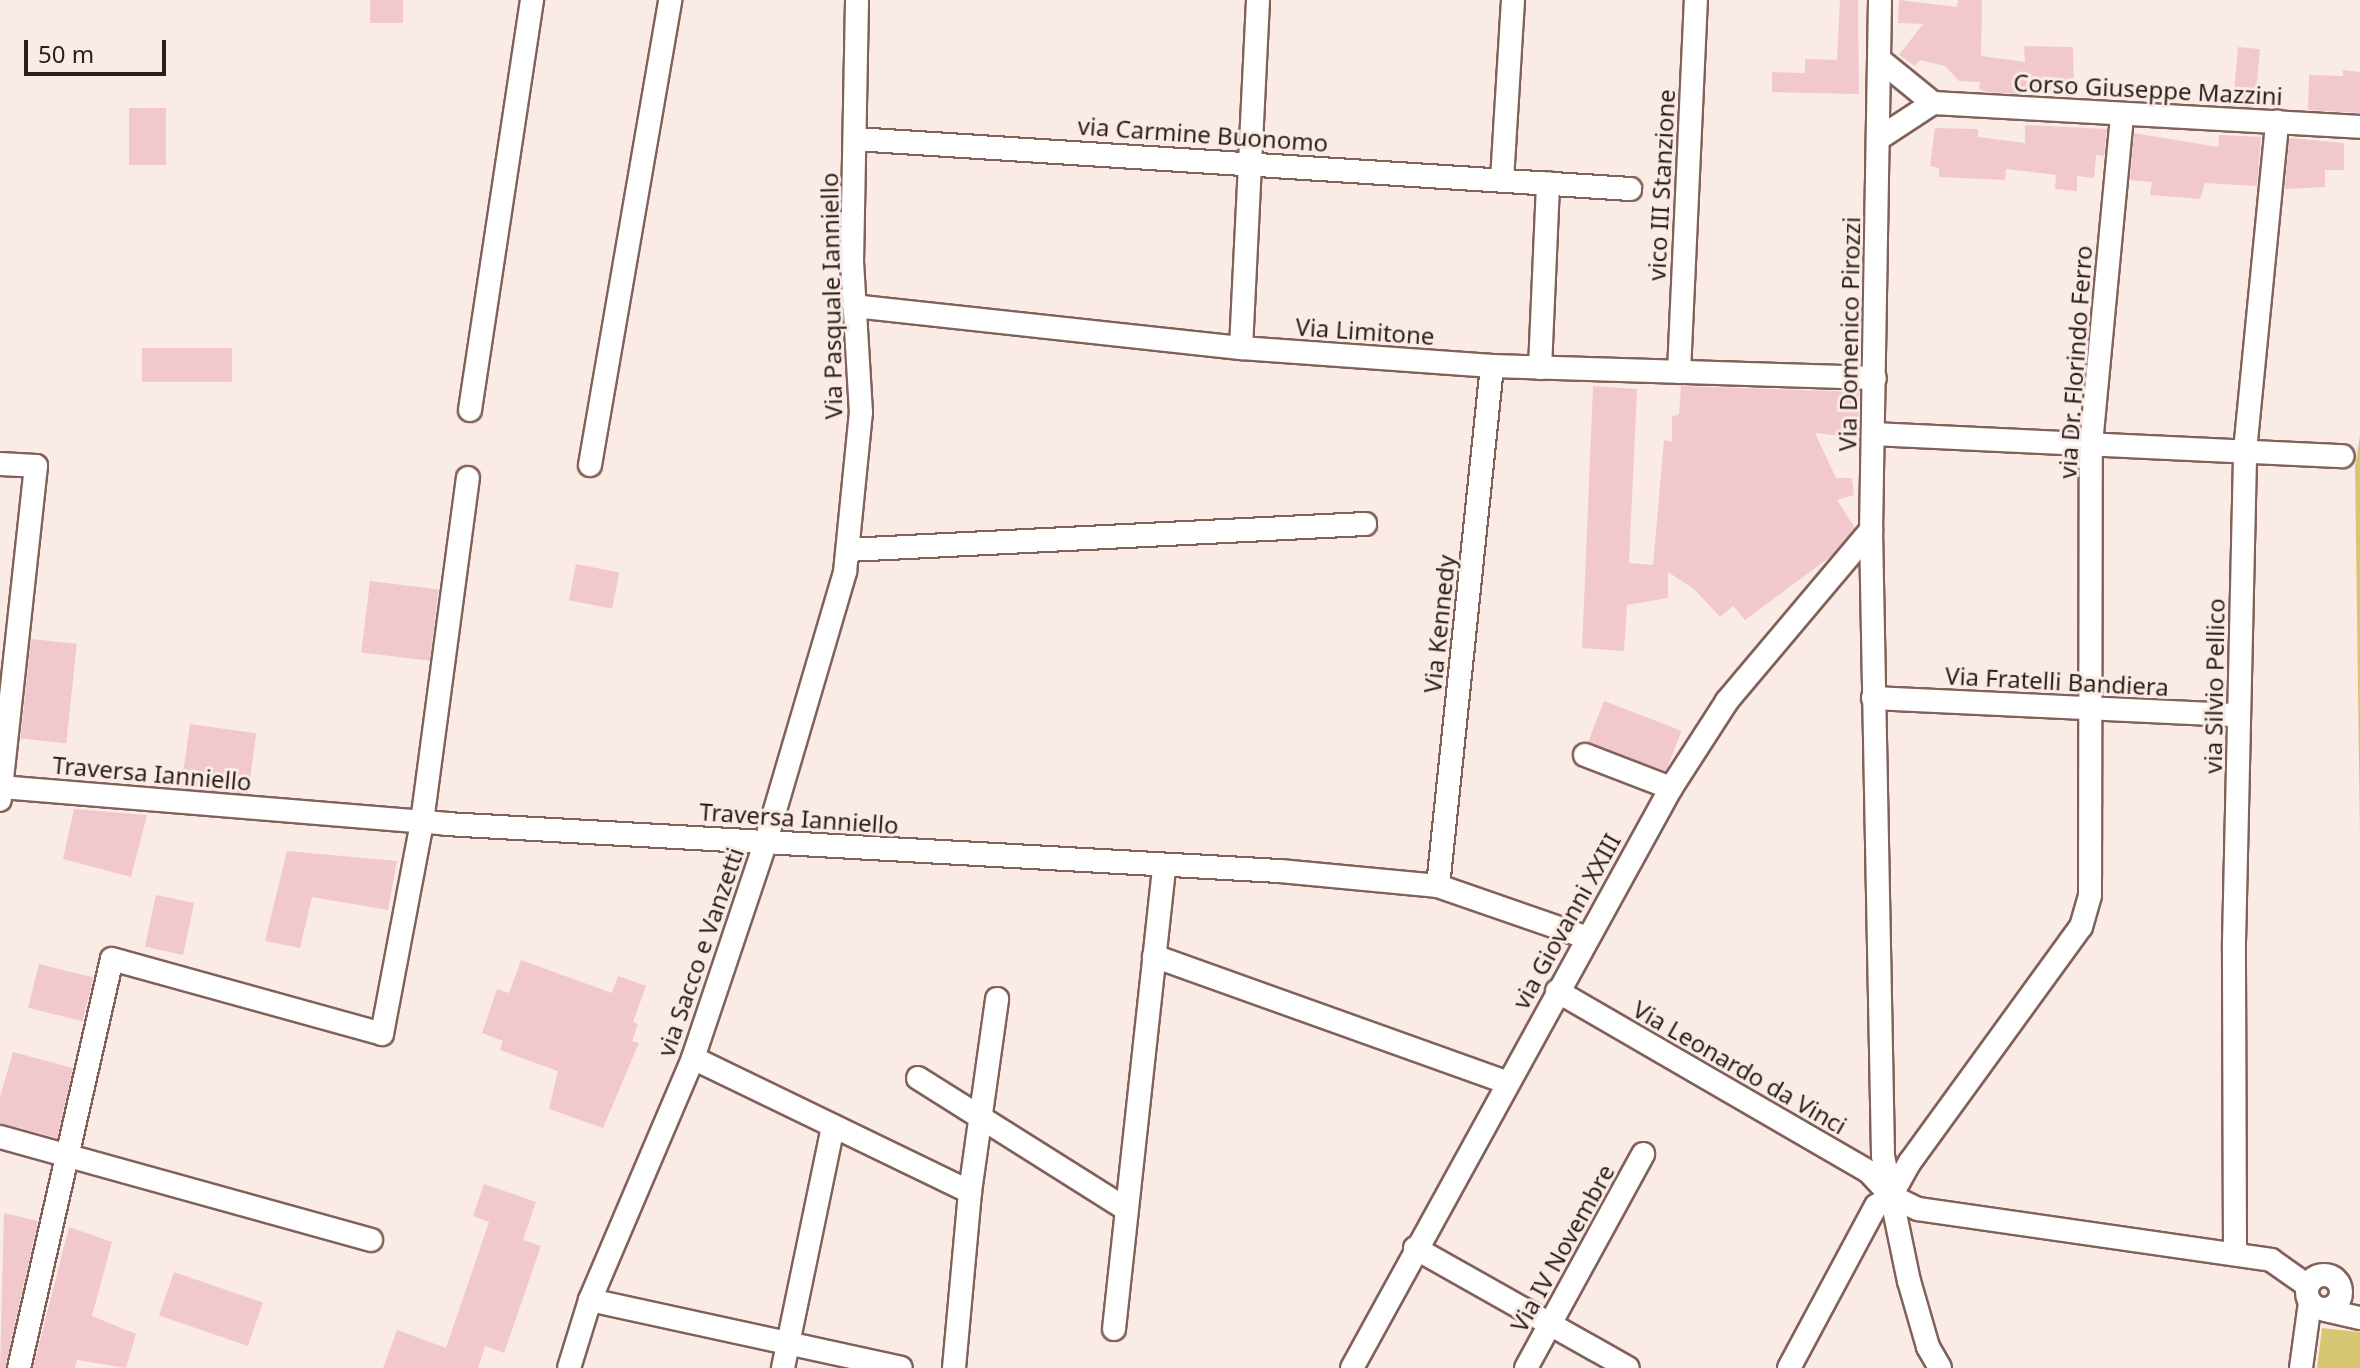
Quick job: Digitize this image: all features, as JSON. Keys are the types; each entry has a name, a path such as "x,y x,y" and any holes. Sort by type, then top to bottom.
{"street":[{"path":"470,410 532,0"},
{"path":"590,465 670,0"},
{"name":"Via Pasquale Ianniello","path":"853,494 861,413 854,306 857,0"},
{"path":"1241,348 1258,0"},
{"path":"1502,180 1513,0"},
{"name":"vico III Stanzione","path":"1679,372 1696,0"},
{"name":"Via Domenico Pirozzi","path":"1880,0 1871,530 1883,1156 1913,1294 1940,1368"},
{"path":"1879,119 1924,98 1880,60"},
{"name":"Corso Giuseppe Mazzini","path":"1879,119 1891,91 1924,98 2122,114 2360,127"},
{"name":"via Dr. Florindo Ferro","path":"1789,1368 1876,1206 1891,1196 1910,1162 2081,927 2090,895 2093,710 2091,444 2122,114"},
{"name":"via Silvio Pellico","path":"2235,1253 2239,715 2245,451 2277,122"},
{"name":"via Carmine Buonomo","path":"855,139 1249,162 1630,189"},
{"path":"1540,368 1548,183"},
{"name":"Via Limitone","path":"854,306 1241,348 1492,366 1875,378"},
{"name":"Via Kennedy","path":"1438,886 1492,366"},
{"path":"1873,434 2342,456"},
{"path":"0,464 36,466 1,792"},
{"path":"19,1368 112,959 382,1034 422,822 468,478"},
{"name":"via Sacco e Vanzetti","path":"569,1368 590,1300 693,1058 765,844 848,550 853,494"},
{"path":"848,550 1365,524"},
{"name":"via Giovanni XXIII","path":"1352,1368 1585,937 1671,788 1727,701 1871,530"},
{"name":"Via Fratelli Bandiera","path":"1873,698 2239,715"},
{"path":"1585,755 1671,788"},
{"name":"Traversa Ianniello","path":"1,792 422,822 655,832 765,844 1164,866 1438,886 1585,937"},
{"path":"1114,1329 1164,866"},
{"path":"1154,956 1506,1082"},
{"name":"Via Leonardo da Vinci","path":"1557,991 1869,1172 1891,1196"},
{"path":"954,1368 970,1192 997,999"},
{"path":"693,1058 970,1192"},
{"path":"918,1078 1126,1209"},
{"path":"783,1368 833,1126"},
{"path":"0,1137 371,1240"},
{"name":"Via IV Novembre","path":"1526,1368 1643,1154"},
{"path":"1891,1196 1918,1209 2271,1260 2360,1318"},
{"path":"1415,1248 1628,1368"},
{"path":"2321,1291 2360,1297"},
{"path":"2301,1368 2321,1291"},
{"path":"590,1300 901,1368"}],"shaded area":[{"path":"2360,436 2360,836 2355,466"},
{"path":"2322,1328 2360,1332 2360,1368 2317,1368"}],"building":[{"path":"370,0 403,0 403,23 370,23"},
{"path":"1840,0 1858,0 1859,94 1772,92 1772,72 1805,73 1805,59 1837,60"},
{"path":"1899,0 1957,7 1958,0 1982,0 1981,56 2025,62 2024,46 2073,47 2074,96 2038,89 2024,94 1987,92 1979,89 1980,82 1959,81 1945,66 1920,60 1915,66 1899,55 1923,24 1898,23"},
{"path":"2238,47 2260,49 2255,108 2233,106"},
{"path":"2343,70 2360,72 2360,113 2308,110 2309,75 2343,76"},
{"path":"129,108 166,108 166,165 129,165"},
{"path":"2025,125 2107,129 2104,156 2096,155 2094,178 2077,176 2077,191 2055,189 2056,175 2006,169 2005,180 1939,177 1939,168 1930,166 1935,128 1978,129 1978,137 2025,143"},
{"path":"2134,133 2218,147 2219,135 2261,137 2257,186 2205,183 2200,199 2150,195 2152,182 2130,180"},
{"path":"2289,138 2344,143 2344,170 2325,170 2325,187 2285,189"},
{"path":"142,348 232,348 232,382 142,382"},
{"path":"1593,386 1637,389 1629,563 1653,565 1664,440 1672,442 1672,417 1679,414 1681,386 1859,392 1859,438 1815,433 1836,478 1852,478 1854,495 1837,500 1855,528 1830,557 1745,620 1733,606 1720,617 1694,589 1668,572 1668,598 1627,605 1624,651 1582,648"},
{"path":"576,564 619,572 612,609 569,600"},
{"path":"370,581 438,589 430,661 361,652"},
{"path":"31,639 77,644 66,743 21,738"},
{"path":"1604,701 1681,731 1666,772 1588,742"},
{"path":"190,724 256,733 247,798 181,788"},
{"path":"74,809 147,815 131,877 63,859"},
{"path":"287,851 397,861 388,910 312,897 300,948 265,941"},
{"path":"156,895 194,903 183,955 145,947"},
{"path":"521,960 612,993 618,976 646,986 633,1022 638,1024 632,1041 639,1043 603,1128 549,1109 558,1071 500,1050 503,1041 482,1033 497,989 509,993"},
{"path":"39,964 93,978 82,1021 28,1008"},
{"path":"13,1052 73,1068 57,1138 0,1123 0,1097"},
{"path":"484,1184 536,1202 523,1240 541,1246 504,1353 485,1346 478,1368 383,1368 397,1330 446,1348 489,1222 473,1216"},
{"path":"4,1213 38,1221 5,1368 0,1368"},
{"path":"69,1227 112,1242 92,1316 136,1334 126,1368 77,1360 75,1368 33,1368"},
{"path":"174,1272 263,1303 248,1346 159,1315"}]}
